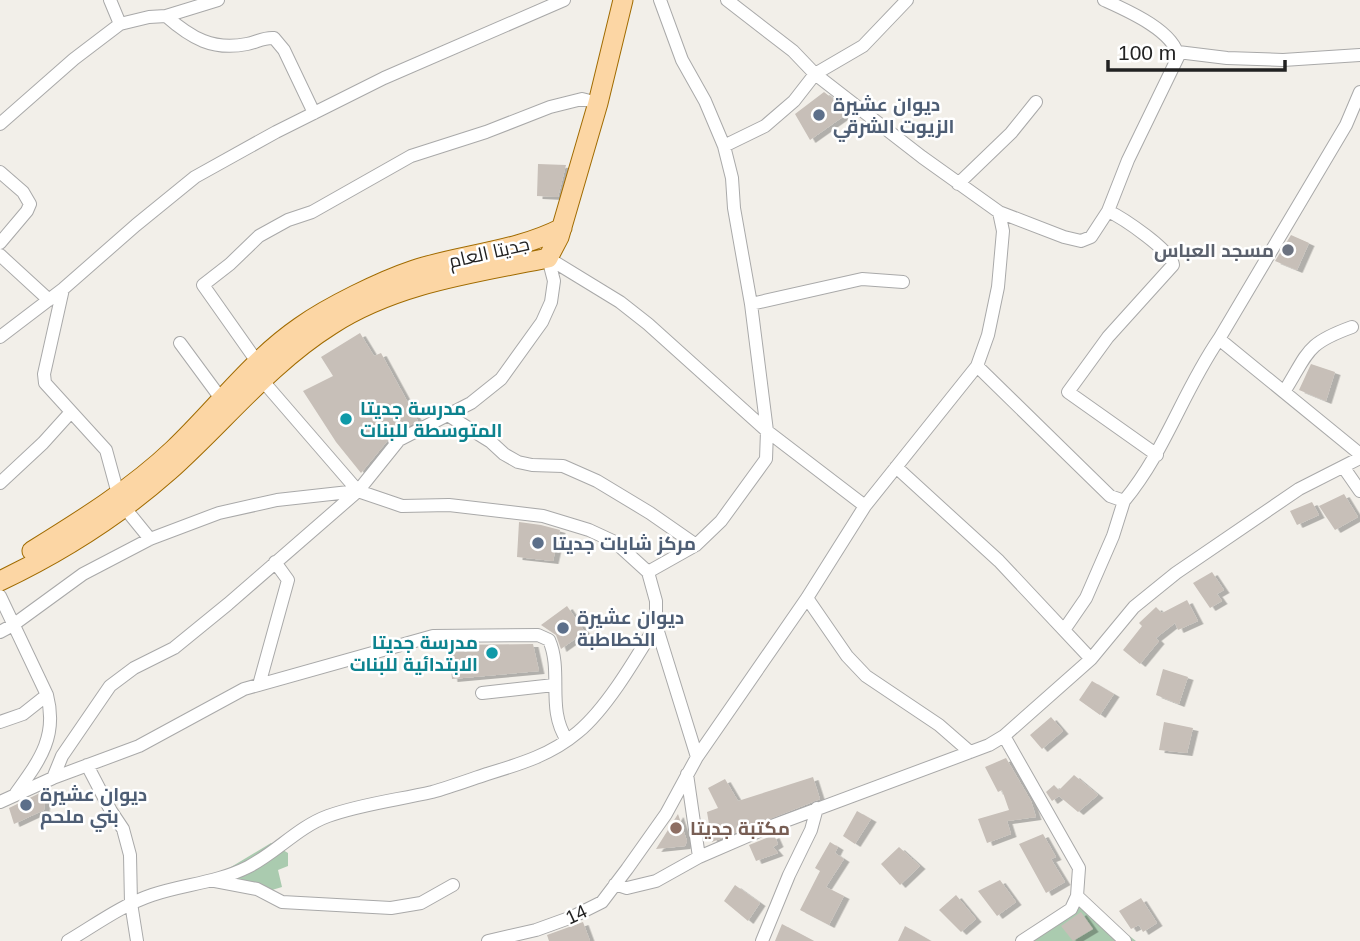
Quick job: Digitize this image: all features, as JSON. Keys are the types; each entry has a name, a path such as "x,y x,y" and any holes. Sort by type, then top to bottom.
{"main road":[{"path":"562,228 598,103 623,0"},
{"name":"جديتا العام","path":"204,427 222,400 260,371 330,325 396,293 432,281 548,258 562,228"},
{"name":"جديتا العام","path":"0,581 101,526 121,500 152,468 204,427 299,327 379,285 414,270 522,245 562,228"},
{"name":"جديتا العام","path":"0,567 121,500"}],"street":[{"path":"110,0 120,23"},
{"path":"0,124 120,23 166,16 218,0"},
{"path":"0,337 63,289 195,177 384,78 564,0"},
{"path":"648,572 696,545 721,521 766,459 767,431 751,304 734,208 732,178 724,146 705,102 682,60 660,0"},
{"path":"727,0 793,51 815,74 958,184 999,212 1081,241 1097,231 1108,211 1128,160 1175,65 1178,51"},
{"path":"724,146 765,126 794,101 815,74 863,47 907,0"},
{"path":"1104,0 1162,33 1178,51 1227,58 1283,60 1360,55"},
{"path":"166,16 182,30 205,43 224,47 250,44 268,37 279,41 314,113"},
{"path":"1064,630 1086,598 1113,536 1124,501 1157,455 1199,369 1346,125 1360,92"},
{"path":"358,491 260,371 202,285 230,264 259,236 288,220 312,212 411,156 486,132 550,107 582,99 598,103"},
{"path":"958,184 998,148 1037,102"},
{"path":"0,172 23,192 30,204 0,243"},
{"path":"1108,211 1133,225 1167,252 1173,265 1108,337 1068,392 1157,455"},
{"name":"14","path":"488,941 572,918 602,902 666,814 696,757 807,598 865,506 976,366 988,335 998,287 1003,231 999,212"},
{"path":"0,255 49,300"},
{"path":"54,778 62,756 110,686 134,668 174,648 358,491 399,440 471,403 501,379 542,322 551,302 554,281 548,258"},
{"path":"548,258 620,302 767,431 865,506"},
{"path":"751,304 862,279 903,282"},
{"path":"63,289 44,374 46,383 106,450 121,500 150,539"},
{"path":"1284,392 1315,344 1329,335 1352,327"},
{"path":"615,884 627,888 647,884 699,857 817,808 1004,736 1091,659 1134,607 1176,572 1299,489 1344,468 1360,456 1219,339"},
{"path":"180,343 222,400"},
{"path":"976,366 1110,496 1124,501"},
{"path":"0,483 43,443 71,412"},
{"path":"446,414 518,462 563,466 587,475 696,545"},
{"path":"896,467 999,561 1091,659"},
{"path":"1344,468 1360,491"},
{"path":"0,632 83,574 150,539 219,513 265,503 358,491 401,506 449,505 543,516 569,523 615,542 648,572 656,600 656,625 696,757"},
{"path":"259,685 288,580 275,562"},
{"path":"0,596 47,695 52,712 51,730 46,746 15,794"},
{"path":"807,598 847,656 866,676 939,725 970,751"},
{"path":"68,941 131,903 169,890 215,881 248,867 306,826 328,816 434,791 531,761 580,731 601,707 656,625"},
{"path":"0,802 86,765 139,746 244,689 433,636 538,635 549,640 553,650 557,720 567,740"},
{"path":"482,693 554,685"},
{"path":"0,722 23,714 47,695"},
{"path":"1004,736 1079,868 1077,896 1071,909 1021,941"},
{"path":"86,765 123,829 130,855 131,903 137,941"},
{"path":"687,774 699,857"},
{"path":"762,941 789,874 811,830 817,808"},
{"path":"215,881 257,889 282,902 391,908 421,903 453,885"},
{"path":"1077,896 1125,941"}],"green space":[{"path":"271,843 288,853 288,866 278,870 282,887 272,890 221,873"},
{"path":"1077,896 1136,941 1028,941"}],"building":[{"name":"ديوان عشيرة الزيوت الشرقي","path":"824,92 833,99 844,116 810,140 795,114"},
{"path":"538,164 566,165 558,197 537,196"},
{"name":"مسجد العباس","path":"1291,235 1309,243 1297,270 1275,261"},
{"path":"360,333 374,356 381,353 418,421 393,434 361,473 336,442 303,391 333,376 321,357"},
{"path":"1311,364 1335,372 1326,401 1299,390"},
{"path":"1344,494 1358,517 1335,530 1319,506"},
{"path":"1312,502 1319,515 1297,525 1290,511"},
{"name":"مركز شابات جديتا","path":"519,522 560,530 553,561 517,557"},
{"path":"1212,572 1224,590 1217,594 1222,601 1210,608 1193,583"},
{"path":"1187,600 1198,621 1178,630 1175,623 1156,638 1159,641 1140,664 1123,650 1142,626 1139,623 1156,607 1162,613"},
{"name":"ديوان عشيرة الخطاطبة","path":"567,606 585,632 561,649 556,635 541,625"},
{"name":"مدرسة جديتا الابتدائية للبنات","path":"533,644 539,671 452,679 448,645"},
{"path":"1163,669 1188,677 1179,704 1156,695"},
{"path":"1092,681 1114,694 1100,715 1079,700"},
{"path":"1051,717 1063,731 1042,749 1030,735"},
{"path":"1164,722 1193,728 1187,753 1159,750"},
{"path":"1006,758 1031,801 1036,817 1007,821 1011,834 987,843 978,819 1009,810 1002,790 998,792 985,767"},
{"path":"1074,775 1098,795 1078,812 1059,796 1052,801 1046,792 1054,785 1059,790"},
{"path":"813,777 820,799 712,842 707,812 718,808 708,788 725,779 738,801"},
{"name":"ديوان عشيرة بني ملحم","path":"42,792 46,795 44,810 14,824 9,808"},
{"path":"857,811 871,819 855,844 843,836"},
{"name":"مكتبة جديتا","path":"678,814 687,841 685,846 656,849"},
{"path":"1043,834 1056,857 1051,859 1065,882 1046,893 1019,844"},
{"path":"774,835 778,844 773,847 778,853 756,861 749,845"},
{"path":"830,842 838,847 835,853 844,859 826,887 844,896 829,925 800,910 820,871 815,868"},
{"path":"899,847 920,866 900,885 881,864"},
{"path":"1000,880 1016,902 997,916 978,891"},
{"path":"735,885 760,903 748,921 724,901"},
{"path":"956,895 976,919 961,932 939,910"},
{"path":"1141,898 1157,923 1143,932 1139,925 1131,929 1119,911"},
{"path":"1081,912 1093,929 1073,941 1061,926"},
{"path":"583,922 590,941 549,941 547,935"},
{"path":"782,924 814,941 775,941"},
{"path":"905,926 931,941 898,941"}],"place":[{"name":"ديوان عشيرة الزيوت الشرقي","path":"819,115"},
{"name":"مسجد العباس","path":"1288,250"},
{"name":"مدرسة جديتا المتوسطة للبنات","path":"346,419"},
{"name":"مركز شابات جديتا","path":"538,543"},
{"name":"ديوان عشيرة الخطاطبة","path":"563,628"},
{"name":"مدرسة جديتا الابتدائية للبنات","path":"492,653"},
{"name":"ديوان عشيرة بني ملحم","path":"26,805"},
{"name":"مكتبة جديتا","path":"676,828"}]}
